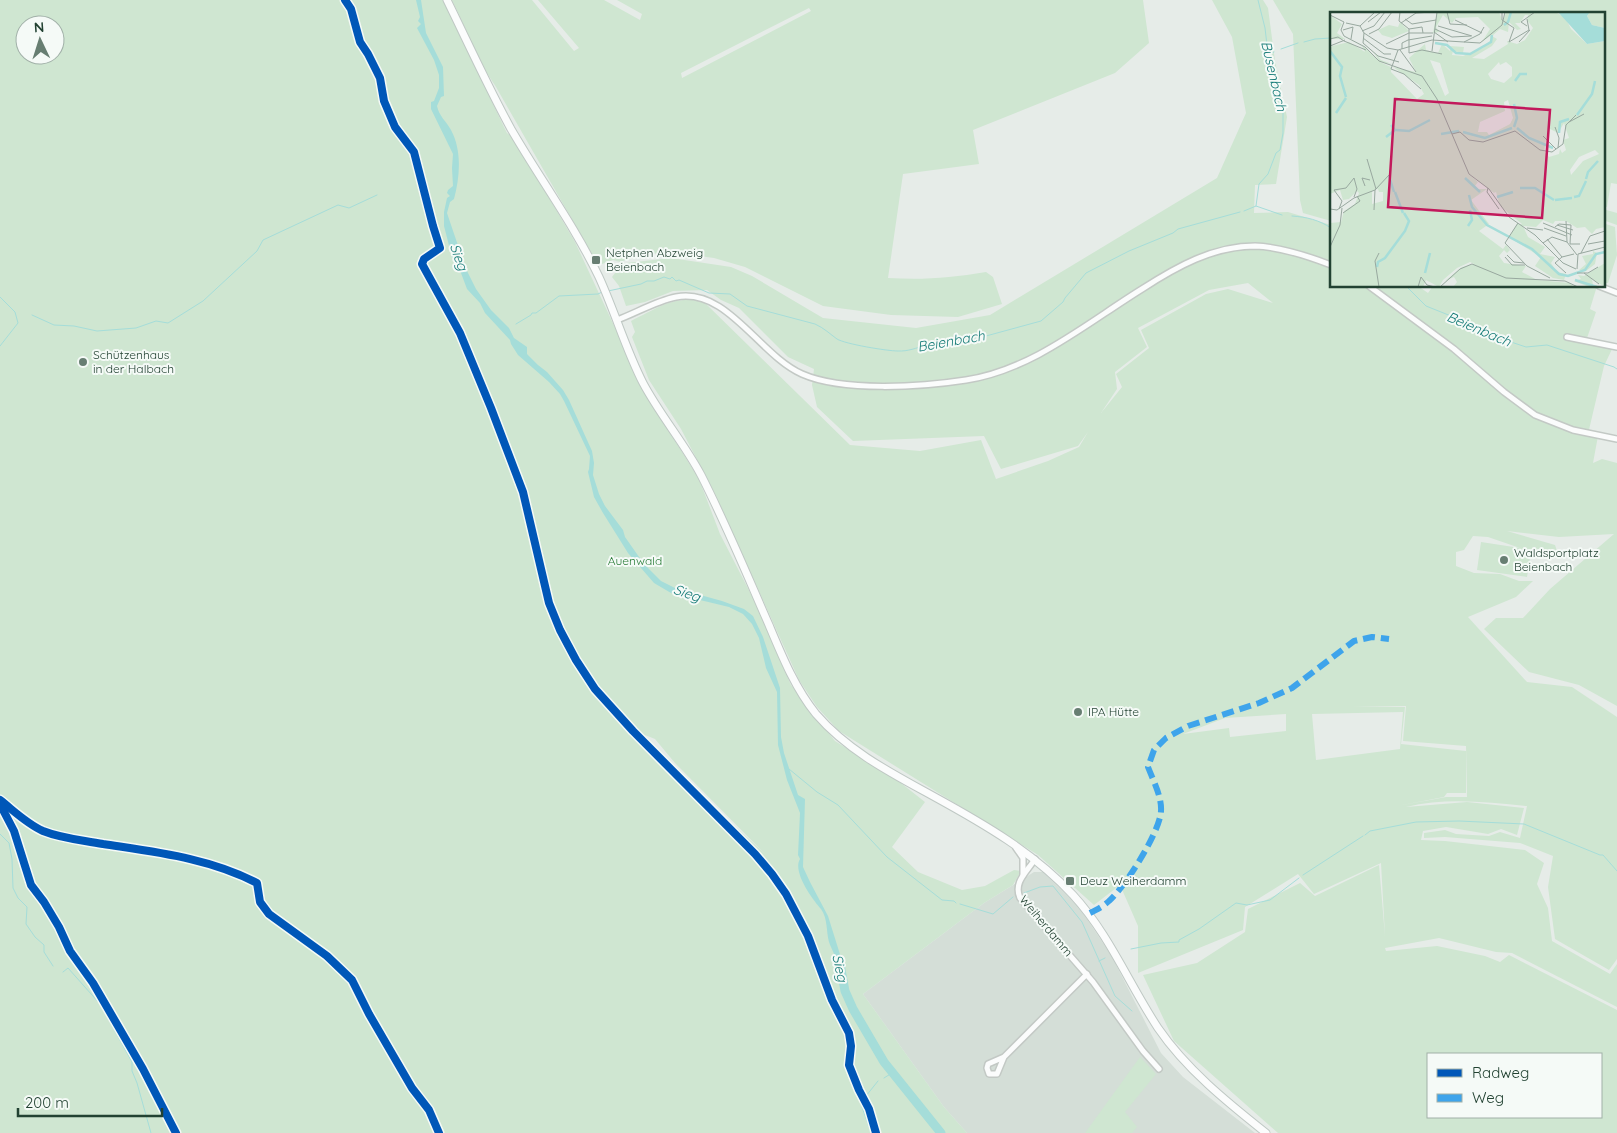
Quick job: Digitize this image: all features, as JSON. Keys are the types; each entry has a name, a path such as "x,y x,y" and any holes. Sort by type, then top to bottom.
{"main road":[{"path":"447,0 480,69 513,131 570,224 599,278 641,380 660,413 698,470 801,693 815,712 845,742 867,758 1011,841 1055,876 1090,913 1116,954 1146,1008 1176,1052 1223,1097 1266,1133"}],"street":[{"path":"617,320 667,299 680,296 697,296 706,299 727,312 780,360 803,374 824,380 867,386 927,385 990,375 1031,358 1166,274 1185,263 1212,253 1241,247 1267,248 1309,257 1330,266"},
{"path":"1373,288 1454,349 1519,404 1535,415 1549,422 1574,430 1617,439"},
{"path":"1604,288 1617,293"},
{"path":"1567,337 1617,347"},
{"name":"Weiherdamm","path":"1011,841 1023,858 1023,874"},
{"name":"Weiherdamm","path":"1035,859 1023,874 1018,885 1020,898 1087,974 1143,1051 1159,1069"},
{"path":"1004,1057 1087,974"}],"shaded area":[{"path":"1034,872 1043,872 1079,907 1111,955 1161,1053 1183,1077 1255,1133 967,1133 944,1107 863,994 984,903"}],"green space":[{"name":"Auenwald","path":"0,0 444,0 507,133 514,138 575,242 639,379 655,409 699,479 720,534 754,600 791,685 835,741 897,780 925,802 892,847 918,872 962,890 985,886 1014,870 1021,871 1013,885 984,903 863,994 944,1107 967,1133 0,1133","holes":["645,735 655,739 675,763 765,854 670,766"]},
{"path":"452,0 532,0 574,51 579,48 538,0 604,0 640,20 642,14 617,0 1143,0 1149,43 1115,73 973,130 979,164 903,174 888,278 937,278 986,272 993,277 1002,304 958,317 891,315 823,306 745,267 714,258 677,253 643,254 620,262 613,260 602,264 597,263 483,67","holes":["809,8 811,11 682,78 681,73"]},
{"path":"1212,0 1263,0 1268,8 1275,61 1287,117 1276,184 1255,185 1254,213 1288,212 1330,225 1330,288 1421,288 1428,293 1432,288 1596,288 1590,309 1596,312 1586,341 1613,347 1604,366 1588,434 1598,436 1593,463 1602,459 1617,463 1617,706 1579,685 1529,672 1484,629 1496,618 1523,618 1550,589 1614,534 1559,537 1507,531 1555,545 1557,551 1549,556 1531,551 1527,577 1477,570 1481,542 1520,548 1488,537 1473,536 1464,550 1456,552 1456,566 1474,573 1500,574 1519,581 1533,581 1516,597 1468,617 1527,682 1572,687 1617,717 1617,959 1609,970 1555,939 1548,887 1553,856 1520,843 1445,837 1424,838 1424,833 1445,830 1456,834 1489,836 1500,832 1520,838 1527,806 1481,802 1451,801 1406,807 1467,802 1524,808 1517,835 1501,829 1488,834 1446,827 1423,831 1421,840 1525,850 1544,863 1537,884 1548,908 1552,941 1610,974 1617,964 1617,1007 1512,953 1496,952 1439,938 1385,948 1386,951 1437,946 1485,956 1500,962 1509,955 1617,1010 1617,1133 1278,1133 1174,1041 1143,975 1197,963 1245,932 1248,909 1300,883 1315,896 1379,865 1385,936 1381,863 1314,894 1298,874 1245,907 1243,930 1138,973 1138,926 1120,885 1094,905 1038,855 839,731 817,707 799,680 715,494 681,429 649,380 632,337 635,332 631,321 666,304 682,300 703,301 850,445 920,451 981,440 996,479 1048,461 1079,447 1088,432 1078,446 1001,469 984,436 853,441 817,407 812,385 814,369 788,357 739,308 721,300 707,290 673,291 645,302 626,306 619,286 612,277 626,263 671,258 731,267 752,276 823,318 916,328 990,315 1217,178 1246,113 1232,37","holes":["1248,283 1273,303 1228,289 1206,294 1141,330 1149,348 1116,374 1122,387 1101,413 1117,389 1115,372 1147,347 1138,328 1209,290","1406,706 1403,741 1466,746 1467,797 1446,797 1397,806 1444,797 1447,793 1466,793 1466,751 1401,744 1405,707 1353,707","1403,712 1400,749 1316,760 1312,714","1286,714 1286,731 1230,737 1229,728 1183,734 1225,718"]},
{"path":"1273,0 1617,0 1617,184 1611,183 1607,207 1604,206 1604,12 1330,12 1330,221 1303,213 1300,200 1293,34"},
{"path":"1604,209 1617,213 1617,225 1604,220"},
{"path":"1604,223 1615,227 1617,255 1608,283 1604,283"},
{"path":"1140,1057 1156,1074 1125,1112 1137,1127 1132,1133 1085,1133"}],"water":[{"path":"416,0 421,0 426,33 443,67 444,96 441,97 437,106 439,113 455,138 459,164 456,191 447,213 466,269 476,289 491,310 509,328 514,338 527,347 527,354 563,390 592,451 593,475 599,494 644,564 661,581 675,588 722,601 744,609 753,616 763,637 780,688 781,737 784,753 798,795 805,799 803,867 828,916 843,964 842,970 829,942 823,913 804,886 799,871 800,813 787,780 778,745 777,692 766,668 759,638 752,624 743,614 729,607 671,593 654,583 628,553 594,497 588,472 590,456 560,394 518,355 510,340 485,313 480,303 467,289 458,265 452,257 444,226 444,212 447,198 450,196 447,193 448,190 453,186 453,154 431,109 431,102 434,101 439,88 439,75 434,60 417,28 421,24 418,21 420,17"}],"waterway":[{"name":"Busenbach","path":"1256,206 1259,184 1268,174 1276,153 1280,150 1283,133 1283,110 1270,71 1265,28 1258,0"},
{"path":"1304,42 1330,38"},
{"path":"1281,49 1298,43"},
{"name":"Busenbach","path":"1268,55 1274,52"},
{"path":"32,315 54,325 74,326 97,331 136,328 156,321 168,323 203,301 257,251 263,240 338,205 349,208 377,195"},
{"name":"Beienbach","path":"1244,211 1256,206 1282,215"},
{"name":"Beienbach","path":"608,291 664,277 670,279 672,277 676,281 679,280 709,293 730,294 747,306 815,324 841,341 876,349 905,351 940,341 954,342 957,340 964,342 1041,321 1063,302 1086,273 1178,229 1240,212"},
{"name":"Beienbach","path":"1292,216 1313,219 1330,227"},
{"name":"Beienbach","path":"1408,288 1426,306 1481,328 1487,334 1526,347 1547,345 1617,369"},
{"name":"Beienbach","path":"516,324 532,313 536,313 559,296 598,294 602,292"},
{"path":"0,297 15,312 18,323 0,346"},
{"path":"789,769 817,792 838,805 887,857 942,900 954,901 956,903"},
{"path":"1365,835 1370,831 1416,822 1459,821 1524,824 1603,855 1617,871"},
{"path":"0,834 9,843 12,859 13,888 18,898 27,907 26,924 35,937 44,945 44,952 53,966"},
{"path":"1303,875 1363,836"},
{"path":"1131,949 1161,943 1179,942 1179,940 1199,929 1236,903 1247,905 1270,900 1299,878"},
{"path":"1024,893 1040,887 1053,886 1082,922 1115,996 1132,1011"},
{"path":"960,904 993,914 1013,897"},
{"path":"1099,961 1105,958"},
{"name":"Sieg","path":"839,959 845,991 853,1009 884,1062 941,1133"},
{"path":"63,972 68,968 100,1004 132,1062 132,1071 151,1133"},
{"path":"884,1078 892,1073"},
{"path":"866,1096 878,1081"},
{"path":"861,1100 871,1133"}],"marked path":[{"path":"1090,913 1105,905 1116,894 1141,859 1155,832 1161,806 1157,789 1148,767 1154,750 1166,738 1188,726 1259,703 1292,688 1354,641 1372,637 1389,639"}],"cycle path":[{"path":"345,0 351,9 360,42 380,78 384,101 395,127 414,152 440,248 424,259 422,264 460,333 523,492 549,603 560,630 576,660 595,689 633,731 755,854 786,894 808,936 832,1000 849,1033 851,1046 849,1065 869,1109 876,1133"},
{"path":"0,800 32,825 51,834 182,857 220,867 257,883 260,902 269,914 327,956 352,980 369,1014 412,1088 429,1110 439,1133"},
{"path":"0,804 14,831 31,885 59,927 70,951 93,983 143,1069 176,1133"}],"place":[{"name":"Netphen Abzweig Beienbach","path":"596,260"},
{"name":"Schützenhaus in der Halbach","path":"83,362"},
{"name":"Waldsportplatz Beienbach","path":"1504,560"},
{"name":"IPA Hütte","path":"1078,712"},
{"name":"Deuz Weiherdamm","path":"1070,881"}]}
